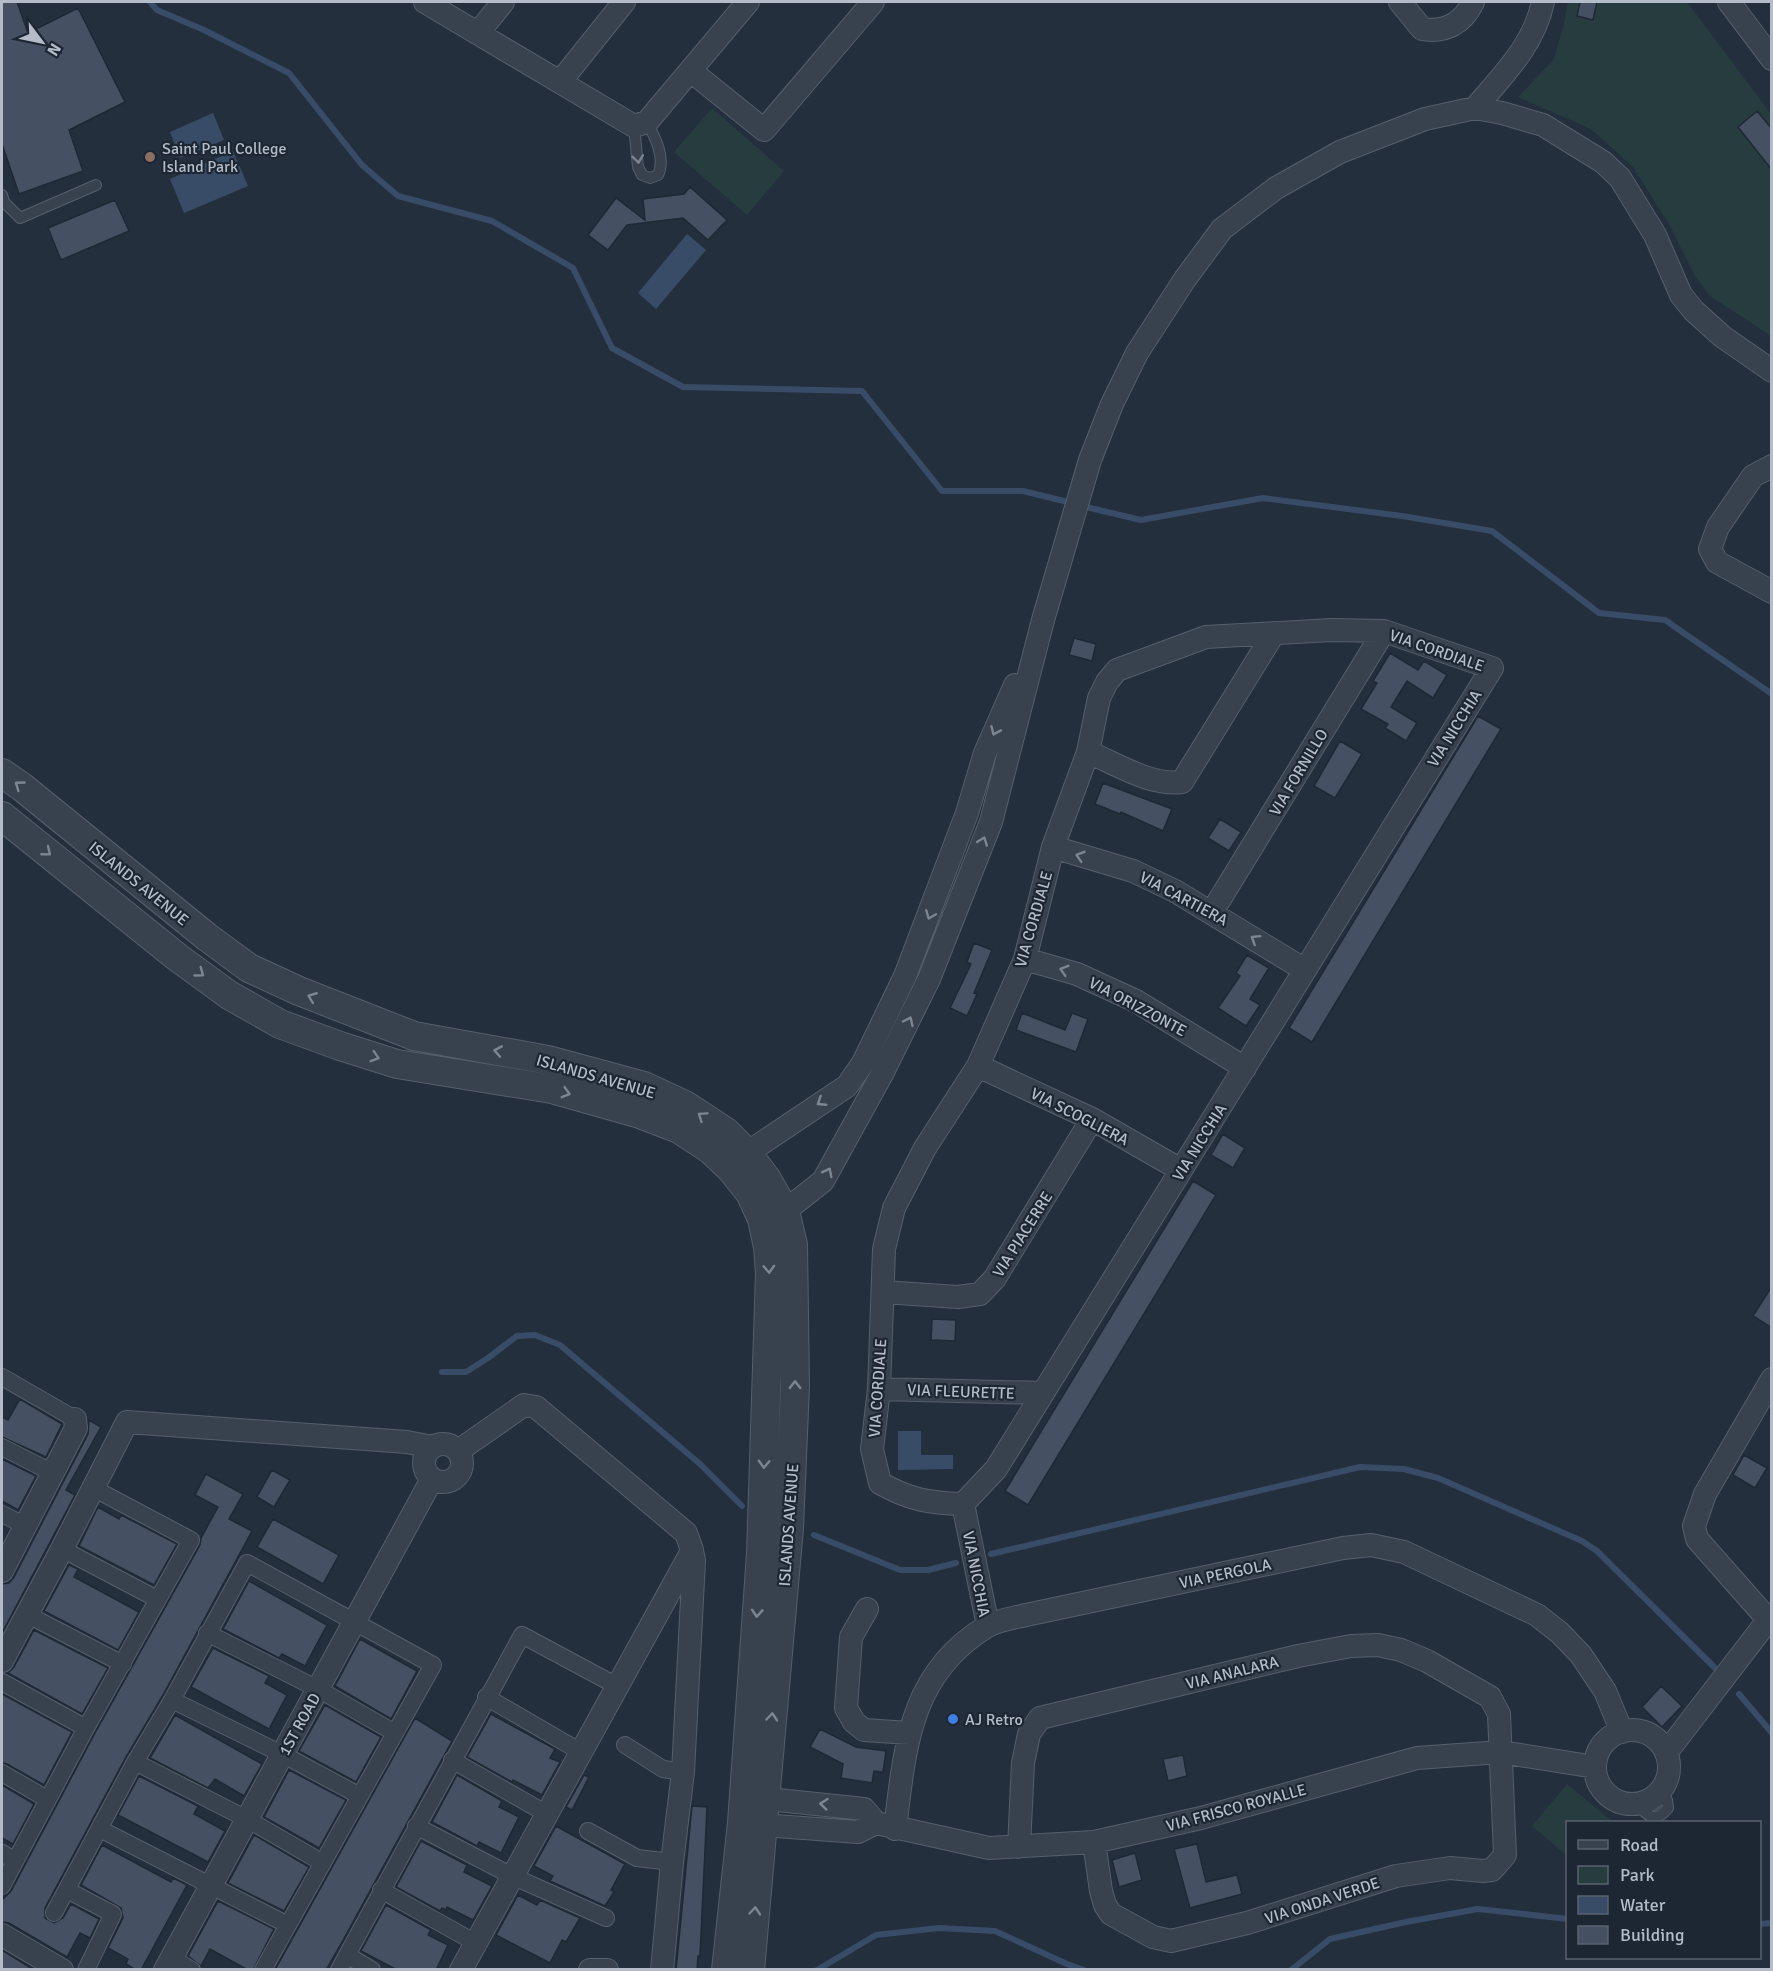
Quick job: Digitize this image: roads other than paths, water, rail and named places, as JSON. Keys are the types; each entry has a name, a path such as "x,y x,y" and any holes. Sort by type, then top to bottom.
{"street":[{"path":"425,2 560,82 640,124 691,71 748,2"},
{"path":"478,33 503,2"},
{"path":"560,82 624,2"},
{"path":"691,71 764,130 873,2"},
{"path":"1400,2 1422,29 1433,31 1445,30 1459,21 1473,2"},
{"path":"1475,108 1528,43 1539,22 1544,2"},
{"path":"1741,7 1772,59"},
{"path":"774,1215 823,1181 904,1032 929,979 991,822 1043,620 1090,460 1112,404 1137,353 1185,279 1222,229 1276,188 1340,152 1425,119 1475,108 1502,113 1543,125 1602,162 1620,178 1655,235 1681,296 1723,337 1772,371"},
{"path":"1772,466 1753,476 1718,527 1710,549 1717,562 1772,592"},
{"path":"739,1161 847,1086 863,1063 905,976 967,813 985,753 1043,620"},
{"name":"VIA CORDIALE","path":"963,1504 935,1503 903,1496 880,1483 872,1449 879,1389 884,1249 894,1208 925,1148 978,1066 1025,958 1053,848 1088,752 1099,698 1107,682 1117,670 1206,637 1332,630 1384,631 1492,668"},
{"name":"VIA FORNILLO","path":"1212,912 1384,631"},
{"path":"1088,752 1154,780 1169,784 1182,782 1274,633"},
{"name":"VIA NICCHIA","path":"988,1626 963,1504 996,1469 1492,668"},
{"name":"ISLANDS AVENUE","path":"2,773 207,938 249,968 340,1008 414,1036 548,1060 644,1086 685,1105 726,1132 750,1193 774,1215 793,1245 795,1386 789,1528 753,1810 726,1970"},
{"name":"ISLANDS AVENUE","path":"2,816 177,957 229,995 280,1024 397,1064 552,1089 637,1113 679,1128 711,1150 739,1161"},
{"name":"VIA CARTIERA","path":"1053,848 1133,872 1175,891 1305,970"},
{"name":"VIA ORIZZONTE","path":"1025,958 1077,974 1136,1002 1245,1068"},
{"name":"VIA SCOGLIERA","path":"978,1066 1092,1119 1181,1170"},
{"path":"847,1086 868,1098"},
{"name":"VIA PIACERRE","path":"883,1292 958,1297 981,1293 995,1278 1092,1119"},
{"path":"2,1377 75,1419 76,1428 2,1572"},
{"path":"1666,1754 1770,1620 1697,1539 1694,1526 1705,1494 1772,1379"},
{"name":"VIA FLEURETTE","path":"879,1389 1043,1394"},
{"path":"458,1451 524,1405 536,1407 686,1533 694,1562 683,1772 672,1862 663,1970"},
{"path":"2,1661 127,1422 407,1442 432,1447"},
{"path":"441,1443 450,1445 458,1451 461,1466 454,1478 439,1482 432,1479 426,1472 423,1463 432,1447 441,1443"},
{"path":"2,1447 53,1473"},
{"name":"1ST ROAD","path":"168,1964 432,1479"},
{"path":"2,1886 8,1857 47,1799 191,1540 93,1488"},
{"path":"2,1514 26,1526"},
{"name":"VIA PERGOLA","path":"886,1826 909,1733 922,1696 935,1673 954,1652 988,1626 1026,1615 1321,1553 1371,1545 1404,1552 1537,1615 1560,1633 1581,1655 1605,1691 1622,1732"},
{"path":"62,1549 157,1599"},
{"path":"461,1970 692,1550"},
{"path":"54,1913 135,1762 172,1700 247,1563 433,1665 263,1970"},
{"path":"867,1609 851,1638 846,1708 854,1722 864,1730 909,1733"},
{"path":"26,1614 123,1664"},
{"path":"207,1633 318,1689 395,1733"},
{"path":"372,1970 343,1962 486,1697 522,1635 617,1686"},
{"name":"VIA ANALARA","path":"1019,1847 1023,1763 1029,1734 1040,1718 1298,1656 1351,1646 1378,1645 1401,1650 1427,1661 1490,1697 1499,1714 1501,1752"},
{"path":"2,1682 86,1728"},
{"path":"486,1697 581,1752"},
{"path":"172,1700 282,1754 360,1796"},
{"path":"1632,1730 1652,1737 1666,1754 1668,1773 1660,1791 1646,1801 1627,1804 1608,1795 1601,1787 1595,1767 1597,1755 1602,1745 1611,1737 1632,1730"},
{"path":"626,1745 663,1769 683,1772"},
{"name":"VIA FRISCO ROYALLE","path":"753,1810 858,1832 886,1826 988,1848 1019,1847 1094,1842 1201,1818 1417,1758 1501,1752 1595,1767"},
{"name":"VIA ONDA VERDE","path":"1094,1842 1101,1891 1105,1905 1111,1914 1144,1932 1171,1941 1247,1923 1396,1876 1450,1868 1492,1870 1505,1855 1501,1752"},
{"path":"452,1760 547,1814"},
{"path":"135,1762 247,1819 323,1863"},
{"path":"2,1773 47,1799"},
{"name":"ISLANDS AVENUE","path":"750,1970 753,1810"},
{"path":"416,1826 513,1876 606,1918"},
{"path":"100,1829 288,1925"},
{"path":"588,1830 637,1858 672,1862"},
{"path":"67,1890 112,1914 86,1970"},
{"path":"381,1890 476,1943"},
{"path":"2,1935 62,1970"},
{"path":"168,1964 192,1970"},
{"path":"590,1970 607,1970"}],"lane":[{"path":"2,195 4,202 20,218 96,185"}],"water":[{"path":"213,113 224,140 180,158 170,132"},
{"path":"233,151 248,186 184,213 170,179"},
{"path":"687,234 706,250 656,309 638,293"},
{"path":"898,1431 921,1431 921,1455 953,1455 953,1469 898,1470"}],"waterway":[{"path":"150,2 157,10 204,30 289,73 362,165 398,196 492,221 573,268 612,348 683,387 862,391 942,491 1023,491 1072,503"},
{"path":"1082,506 1141,520 1263,498 1402,516 1492,531 1599,613 1665,620 1772,694"},
{"path":"442,1372 466,1372 517,1336 535,1335 560,1345 700,1464 742,1506"},
{"path":"991,1554 1360,1467 1404,1469 1438,1478 1582,1541 1597,1551 1715,1668"},
{"path":"814,1535 900,1570 928,1570 956,1563"},
{"path":"1739,1694 1772,1733"},
{"path":"1291,1970 1330,1939 1406,1922 1478,1909 1566,1919"},
{"path":"1761,1924 1772,1923"},
{"path":"817,1970 876,1935 939,1928 995,1931 1084,1970"}],"place":[{"name":"Saint Paul College Island Park","path":"150,157"},
{"name":"AJ Retro","path":"953,1719"}]}
